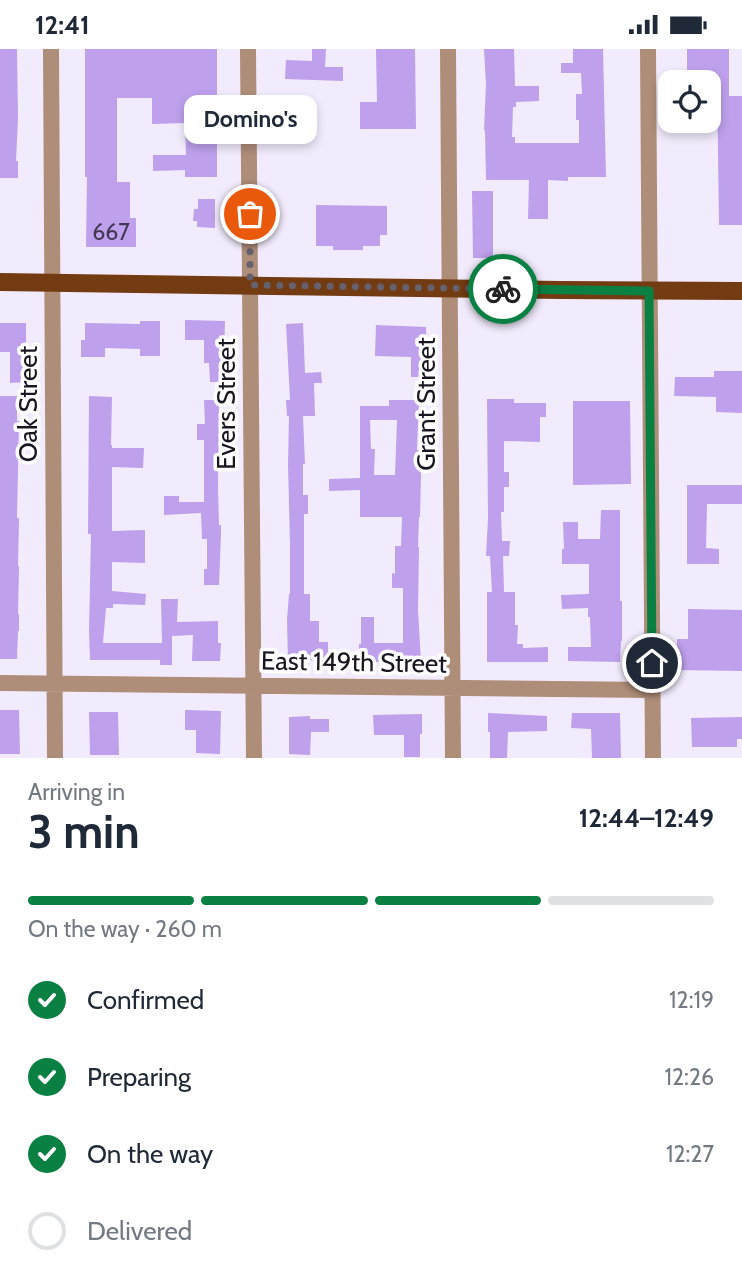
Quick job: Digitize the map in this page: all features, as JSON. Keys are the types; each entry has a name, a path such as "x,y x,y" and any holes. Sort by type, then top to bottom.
{"main road":[{"path":"0,282 742,291"}],"street":[{"name":"Oak Street","path":"51,49 55,758"},
{"name":"Evers Street","path":"248,49 254,758"},
{"name":"Grant Street","path":"448,49 453,758"},
{"path":"648,49 653,758"},
{"name":"East 149th Street","path":"0,683 652,690"}],"building":[{"path":"0,49 17,49 18,178 0,178"},
{"path":"85,49 217,49 217,177 185,177 185,170 153,171 153,155 186,155 185,123 152,124 152,98 117,98 117,182 130,182 130,218 136,218 136,247 86,247"},
{"path":"312,49 326,49 325,67 343,67 343,81 285,79 286,60 312,61"},
{"path":"376,49 415,49 416,129 360,129 360,102 377,102"},
{"path":"484,49 514,49 515,86 539,86 539,101 516,102 516,107 513,107 512,137 515,137 515,143 579,143 576,94 582,94 581,73 561,73 561,63 573,63 573,49 603,49 606,177 548,180 548,219 528,219 529,180 486,180"},
{"path":"687,49 729,49 729,96 742,96 742,225 719,225 718,133 721,133 721,70 687,70"},
{"path":"472,191 493,191 493,258 473,258"},
{"path":"198,199 215,199 215,228 197,227 197,221 193,221 194,209 198,209"},
{"path":"316,205 387,206 387,235 380,235 380,246 363,246 363,250 333,250 333,246 316,246"},
{"path":"185,320 225,321 222,382 210,382 209,363 204,363 204,340 185,340"},
{"path":"140,321 160,321 160,356 140,356 140,349 105,348 105,357 81,357 85,323 140,324"},
{"path":"0,323 26,323 26,382 10,383 10,352 0,352"},
{"path":"303,323 305,373 321,372 322,383 314,383 315,416 303,416 303,495 308,495 308,514 304,514 304,594 310,594 310,621 319,621 319,642 328,642 328,660 288,661 290,544 289,416 286,400 290,400 286,324"},
{"path":"376,325 426,327 427,377 411,377 411,357 375,356"},
{"path":"714,371 742,371 742,413 716,412 716,397 674,396 675,377 714,377"},
{"path":"0,396 17,396 19,421 17,659 0,659"},
{"path":"89,396 112,397 112,448 144,448 143,468 112,467 112,531 145,530 145,563 112,562 112,591 146,594 145,605 113,604 113,608 106,608 103,643 162,643 161,599 178,599 177,622 218,621 220,661 192,661 193,635 172,636 172,665 160,665 160,660 90,660"},
{"path":"487,399 514,399 514,403 546,403 546,417 540,417 540,442 504,441 504,472 509,472 509,487 504,487 504,512 501,512 502,541 510,541 509,556 503,556 504,592 515,592 517,644 523,644 523,648 548,647 548,662 487,662 487,592 492,592 490,556 486,556"},
{"path":"204,400 219,400 219,585 204,585 207,539 202,539 201,513 164,515 164,496 179,496 179,502 204,502 204,440 197,440 197,424 205,424"},
{"path":"389,400 419,400 417,450 420,450 421,475 418,610 421,662 359,662 361,617 374,617 374,643 403,643 403,588 392,588 395,546 401,546 402,517 360,517 360,490 329,491 329,479 360,478 360,406 389,406","holes":["370,420 397,420 395,475 374,475 375,449 371,449"]},
{"path":"573,401 630,401 631,484 573,485"},
{"path":"687,485 742,485 742,504 707,504 706,548 719,549 719,564 687,564"},
{"path":"601,510 620,510 620,662 568,661 568,647 591,647 590,617 588,608 562,609 561,595 589,594 589,564 562,564 563,522 578,522 578,539 600,539"},
{"path":"688,609 742,610 742,671 677,670 677,639 688,639"},
{"path":"0,710 19,710 20,754 0,754"},
{"path":"185,710 221,711 220,754 196,753 196,730 185,730"},
{"path":"89,712 118,712 119,755 90,755"},
{"path":"488,713 547,716 547,731 508,732 507,758 490,758"},
{"path":"572,713 620,713 621,758 592,758 591,729 571,728"},
{"path":"422,714 420,757 404,757 404,735 374,735 373,715"},
{"path":"310,716 310,719 329,719 329,732 311,732 310,755 289,754 289,717"},
{"path":"742,717 742,739 737,739 737,747 692,747 691,718"}],"way so far":[{"path":"250,214 250,285 503,289"}],"place":[{"name":"Domino's","path":"250,214"}],"route":[{"path":"503,289 649,291 652,663"}]}
